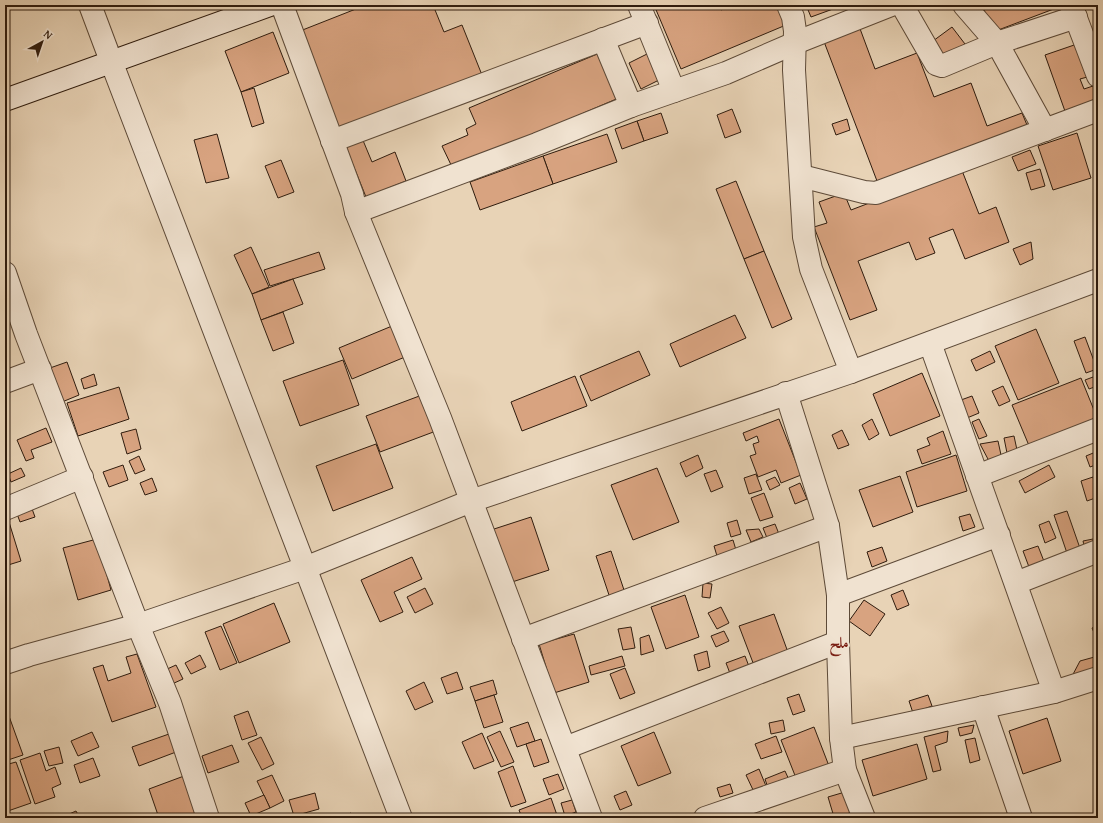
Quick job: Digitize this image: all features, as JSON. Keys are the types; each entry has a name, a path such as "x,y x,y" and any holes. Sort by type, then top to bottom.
{"street":[{"path":"90,5 401,818"},
{"path":"5,100 270,5"},
{"path":"282,5 352,194 356,212 440,418 591,818"},
{"path":"788,5 793,17 795,43 794,70 804,237 811,268 851,372"},
{"path":"356,212 537,144 631,106 726,73 795,43 891,5"},
{"path":"902,5 936,64 942,66 1074,11 1098,76"},
{"path":"964,5 997,43 1045,130"},
{"path":"332,141 603,39 643,14 674,91"},
{"path":"603,39 631,106"},
{"path":"801,176 864,192 876,193 1098,110"},
{"path":"5,273 26,334 170,704 208,818"},
{"path":"5,663 29,654 138,625 306,568 471,501 851,372 1098,280"},
{"path":"930,343 1054,692"},
{"path":"5,382 40,369"},
{"path":"786,393 828,526 838,595 841,738 845,770 864,818"},
{"path":"977,476 1098,429"},
{"path":"5,508 82,477"},
{"path":"523,639 828,526"},
{"path":"838,595 999,535"},
{"path":"1016,583 1098,551"},
{"path":"565,748 838,642"},
{"path":"841,738 1054,692 1098,678"},
{"path":"984,707 1022,818"},
{"path":"705,818 845,770"}],"building":[{"path":"366,5 433,5 444,32 462,25 482,75 339,131 300,31"},
{"path":"600,5 612,5 601,9"},
{"path":"654,5 719,5 721,10 732,5 778,5 786,25 681,69"},
{"path":"806,5 832,5 833,9 811,17"},
{"path":"832,5 845,5 833,9"},
{"path":"982,5 1058,5 1059,7 993,32"},
{"path":"859,26 875,69 917,53 934,97 971,83 987,126 1022,113 1027,125 877,181 823,39"},
{"path":"952,27 965,44 945,58 933,41"},
{"path":"273,32 289,73 241,92 225,51"},
{"path":"1080,43 1091,76 1080,79 1084,89 1096,85 1098,92 1098,103 1066,114 1045,55"},
{"path":"602,52 621,97 453,169 442,146 468,135 466,129 476,124 469,108"},
{"path":"647,54 659,80 641,89 629,63"},
{"path":"254,88 264,123 252,127 241,92"},
{"path":"732,109 741,132 725,138 717,115"},
{"path":"661,113 668,133 644,141 637,121"},
{"path":"847,119 850,130 836,135 832,124"},
{"path":"637,121 644,141 622,149 615,129"},
{"path":"1077,133 1091,178 1053,190 1038,146"},
{"path":"217,134 229,178 206,183 194,140"},
{"path":"607,134 617,162 553,184 543,156"},
{"path":"362,138 372,162 395,152 406,181 366,197 345,145"},
{"path":"1030,150 1036,164 1018,171 1012,157"},
{"path":"543,156 553,184 480,210 470,182"},
{"path":"281,160 294,192 278,198 265,166"},
{"path":"961,168 979,214 996,207 1009,242 965,259 953,229 929,238 935,253 916,260 909,242 858,261 877,310 850,320 814,227 827,223 819,202 844,193 851,210"},
{"path":"1040,169 1045,186 1031,190 1026,173"},
{"path":"736,181 764,251 744,259 716,189"},
{"path":"1031,242 1033,259 1020,265 1013,249"},
{"path":"251,247 269,287 252,294 234,255"},
{"path":"764,251 792,319 772,328 744,259"},
{"path":"319,252 325,269 270,286 264,270"},
{"path":"293,279 303,304 261,320 252,294"},
{"path":"283,312 294,343 273,351 261,320"},
{"path":"735,315 746,338 680,367 670,344"},
{"path":"392,326 405,357 352,379 339,348"},
{"path":"1036,329 1059,383 1018,400 995,346"},
{"path":"1085,337 1097,369 1086,373 1074,341"},
{"path":"639,351 650,375 591,401 580,376"},
{"path":"990,351 995,362 976,371 971,360"},
{"path":"343,360 359,405 300,426 283,381"},
{"path":"67,362 79,395 62,402 50,368"},
{"path":"922,373 940,416 890,436 873,394"},
{"path":"94,374 97,385 84,389 81,379"},
{"path":"575,376 587,406 522,431 511,402"},
{"path":"1093,377 1097,386 1089,389 1085,380"},
{"path":"1081,378 1098,420 1030,448 1012,405"},
{"path":"1003,386 1010,401 999,406 992,391"},
{"path":"119,387 129,419 78,436 67,403"},
{"path":"422,395 436,431 380,452 366,416"},
{"path":"972,396 979,413 967,418 961,400"},
{"path":"779,419 801,475 781,483 776,470 758,477 750,456 756,454 753,444 759,442 757,436 746,441 743,433"},
{"path":"872,419 879,434 869,440 862,425"},
{"path":"979,419 987,436 979,439 972,422"},
{"path":"46,428 52,442 31,450 34,458 26,461 17,440"},
{"path":"136,429 141,449 127,454 121,433"},
{"path":"842,430 849,445 838,449 832,435"},
{"path":"943,431 951,454 922,464 917,450 930,445 927,438"},
{"path":"1014,436 1017,450 1007,453 1004,438"},
{"path":"998,441 1001,455 989,461 980,444"},
{"path":"376,444 393,488 333,511 316,466"},
{"path":"1098,451 1098,464 1090,467 1086,456"},
{"path":"698,455 703,468 686,477 680,463"},
{"path":"956,455 967,491 917,507 906,472"},
{"path":"139,456 145,470 135,474 129,461"},
{"path":"123,465 128,480 109,487 103,472"},
{"path":"1049,465 1055,477 1025,493 1019,481"},
{"path":"21,468 25,476 11,482 8,474"},
{"path":"657,468 679,522 633,540 611,485"},
{"path":"716,470 723,487 711,492 704,474"},
{"path":"756,474 762,490 749,494 744,478"},
{"path":"900,476 913,512 873,527 859,490"},
{"path":"775,477 780,485 770,490 766,481"},
{"path":"1093,477 1098,497 1087,501 1081,481"},
{"path":"152,478 157,491 145,495 140,483"},
{"path":"800,483 807,499 795,504 789,488"},
{"path":"764,493 773,517 760,521 751,498"},
{"path":"31,506 35,517 20,522 16,511"},
{"path":"1067,511 1082,554 1069,559 1054,515"},
{"path":"970,514 975,527 963,531 959,517"},
{"path":"531,517 549,570 509,583 491,530"},
{"path":"737,520 741,534 731,537 727,523"},
{"path":"1049,521 1056,538 1045,543 1039,525"},
{"path":"9,522 21,561 5,566 5,523"},
{"path":"775,524 779,534 767,538 763,528"},
{"path":"759,529 763,537 751,542 746,530"},
{"path":"1098,538 1098,550 1086,553 1083,541"},
{"path":"97,539 111,590 78,600 63,548"},
{"path":"733,540 736,550 717,556 714,546"},
{"path":"1038,546 1047,569 1032,575 1023,551"},
{"path":"882,547 887,561 872,567 867,552"},
{"path":"611,551 625,593 610,598 596,556"},
{"path":"412,557 422,579 394,592 403,612 380,622 361,580"},
{"path":"703,583 712,584 710,598 702,597"},
{"path":"425,588 433,604 415,613 407,597"},
{"path":"903,590 909,605 897,610 891,595"},
{"path":"685,595 699,637 666,649 651,607"},
{"path":"864,600 885,614 870,636 849,621"},
{"path":"274,603 290,642 239,663 223,624"},
{"path":"721,607 729,623 717,629 708,613"},
{"path":"774,614 789,655 755,668 739,626"},
{"path":"1098,625 1098,642 1092,628"},
{"path":"221,626 237,663 220,670 205,632"},
{"path":"631,627 635,648 623,650 618,629"},
{"path":"724,631 729,641 716,647 711,636"},
{"path":"574,634 589,682 554,693 539,644"},
{"path":"649,635 654,651 641,655 640,638"},
{"path":"707,651 710,667 698,671 694,655"},
{"path":"137,654 156,707 112,722 93,668 103,665 108,681 131,673 126,657"},
{"path":"200,655 206,667 191,674 185,663"},
{"path":"622,656 625,666 591,675 589,666"},
{"path":"745,656 750,669 731,676 726,663"},
{"path":"1098,656 1098,672 1070,680 1080,661"},
{"path":"176,665 183,679 172,684 165,670"},
{"path":"625,668 635,693 620,699 610,674"},
{"path":"457,672 463,689 447,694 441,678"},
{"path":"493,680 497,694 475,701 470,687"},
{"path":"424,682 433,702 415,710 406,691"},
{"path":"799,694 805,711 793,715 787,698"},
{"path":"494,695 503,722 484,728 475,701"},
{"path":"928,695 932,706 913,713 909,701"},
{"path":"5,705 23,755 5,761"},
{"path":"248,711 257,735 242,740 234,716"},
{"path":"1047,718 1061,761 1023,774 1009,731"},
{"path":"783,720 785,731 771,734 769,723"},
{"path":"528,722 535,741 517,747 510,728"},
{"path":"974,725 972,733 960,736 958,728"},
{"path":"814,727 829,766 796,778 781,740"},
{"path":"500,731 514,762 501,767 487,737"},
{"path":"948,731 947,742 935,746 941,770 933,772 924,737"},
{"path":"92,732 99,747 78,756 71,741"},
{"path":"654,732 671,773 638,786 621,746"},
{"path":"482,733 494,761 474,769 462,742"},
{"path":"169,734 176,752 139,766 132,747"},
{"path":"776,736 782,752 761,759 755,744"},
{"path":"261,737 274,764 262,770 248,743"},
{"path":"975,738 980,760 970,763 965,740"},
{"path":"541,739 549,762 534,767 526,744"},
{"path":"917,744 927,779 873,796 862,760"},
{"path":"232,745 239,762 208,773 202,756"},
{"path":"59,747 63,763 49,766 44,751"},
{"path":"40,753 46,771 55,767 61,784 52,788 55,797 35,804 20,760"},
{"path":"93,758 100,776 80,783 74,765"},
{"path":"16,762 31,803 5,812 5,765"},
{"path":"513,766 526,802 511,807 498,772"},
{"path":"759,769 766,786 754,792 746,775"},
{"path":"785,771 790,782 769,791 765,779"},
{"path":"558,774 564,789 549,795 543,779"},
{"path":"272,775 284,801 270,808 257,781"},
{"path":"184,776 197,818 159,818 149,789"},
{"path":"730,784 733,793 720,797 717,788"},
{"path":"626,791 632,805 620,810 614,796"},
{"path":"845,792 850,813 834,817 828,797"},
{"path":"315,793 319,809 294,816 289,800"},
{"path":"264,795 270,808 251,816 245,803"},
{"path":"551,798 558,818 522,818 519,810"},
{"path":"572,800 576,812 565,816 561,803"},
{"path":"76,811 80,818 60,818"},
{"path":"351,813 353,818 337,818"},
{"path":"324,814 325,818 308,818"}],"district":[{"name":"ملح","path":"839,642"}]}
